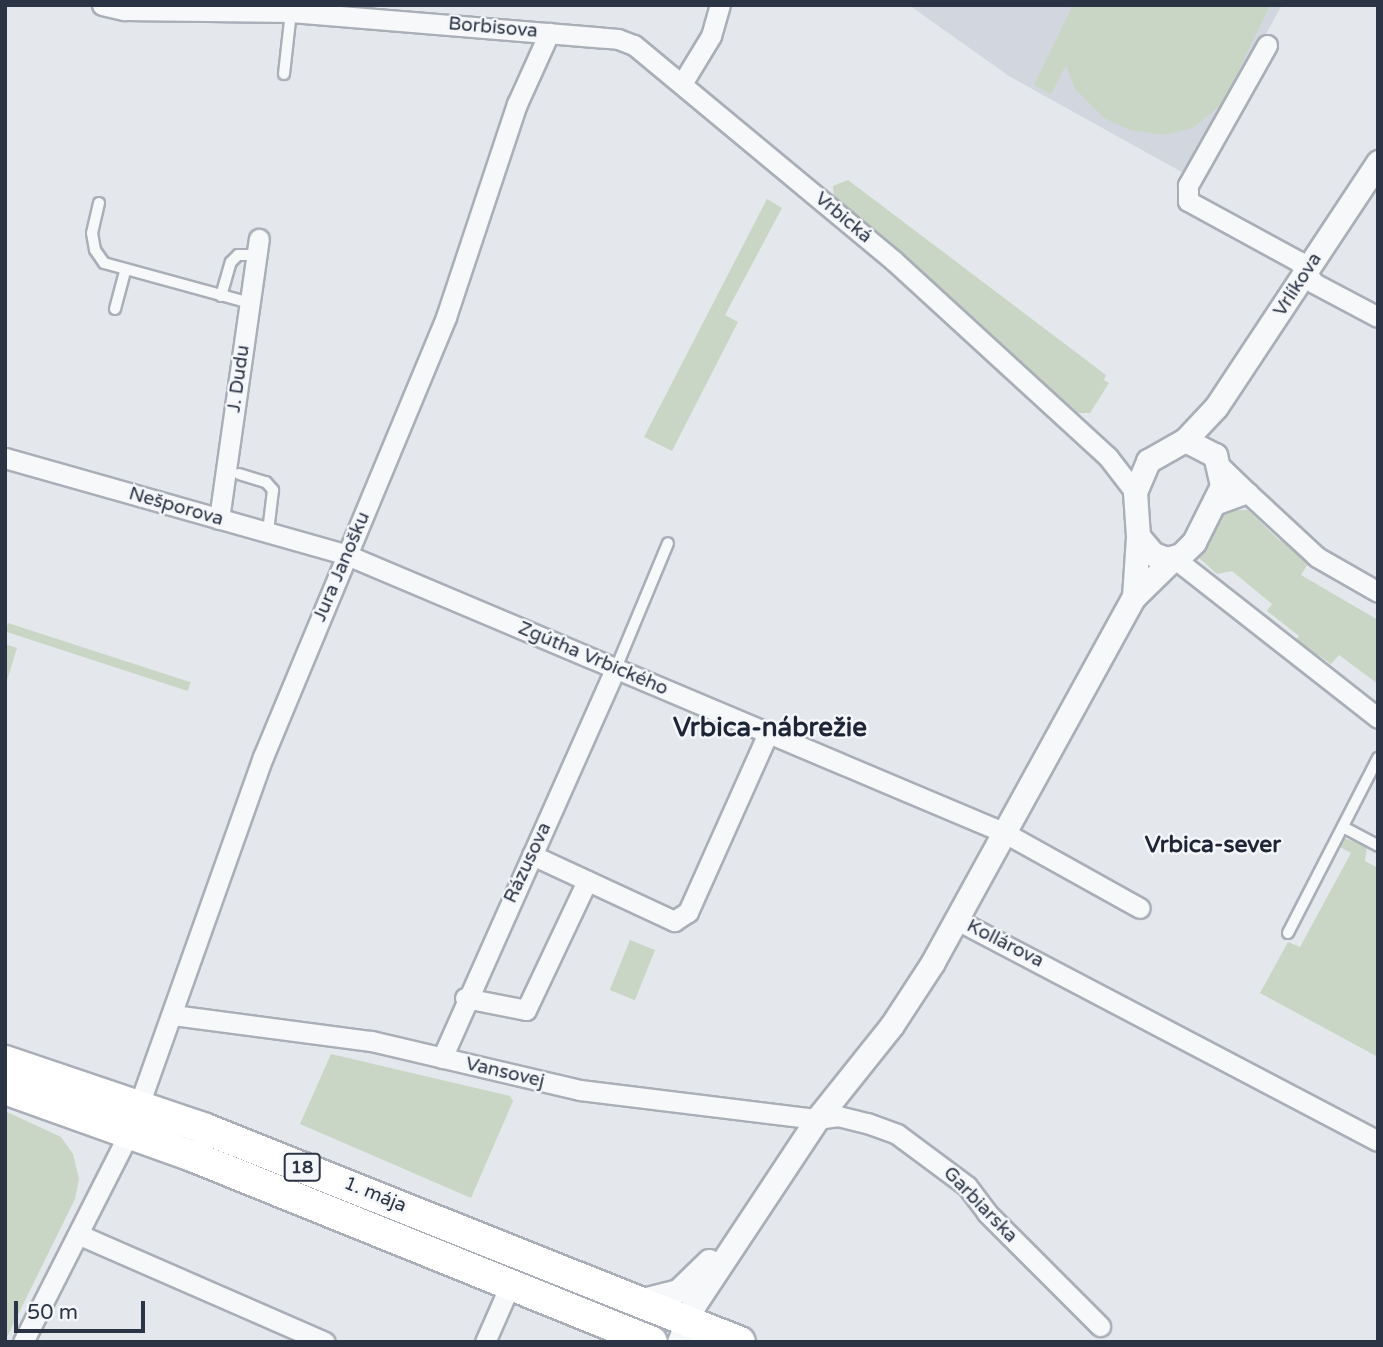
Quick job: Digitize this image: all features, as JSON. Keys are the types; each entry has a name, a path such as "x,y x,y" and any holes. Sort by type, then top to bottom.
{"main road":[{"name":"1. mája","path":"5,1061 139,1103 634,1302 683,1332 740,1342"},
{"name":"1. mája","path":"5,1089 129,1133 652,1342"}],"street":[{"name":"Borbisova","path":"102,5 124,10 440,15 549,33"},
{"path":"682,82 710,36 720,5"},
{"name":"Vrbická","path":"549,33 626,42 682,82 894,261 1108,457 1135,492"},
{"name":"Jura Janošku","path":"23,1342 80,1235 129,1133 263,757 446,317 517,104 549,33"},
{"path":"1267,45 1188,185 1186,195 1194,206 1298,261 1305,275 1378,317"},
{"name":"Vrlíkova","path":"1185,440 1216,407 1378,163"},
{"name":"J. Dudu","path":"219,519 258,247"},
{"path":"1148,461 1135,492 1138,536 1159,558 1174,558 1195,542 1217,504 1222,486 1217,460 1216,407"},
{"path":"1108,457 1148,461 1185,440 1217,460 1248,493 1317,557 1378,592"},
{"name":"Nešporova","path":"5,458 347,555"},
{"path":"1217,504 1248,493"},
{"name":"Kollárova","path":"1134,597 1138,536"},
{"name":"Zgútha Vrbického","path":"347,555 1005,833 1140,908"},
{"path":"1174,558 1378,718"},
{"name":"Kollárova","path":"1174,558 1134,597 957,920 1378,1141"},
{"name":"Rázusova","path":"442,1058 465,998 616,668"},
{"path":"532,855 674,921 688,912 768,733"},
{"path":"465,998 526,1010 587,881"},
{"path":"683,1332 761,1206 892,1025 957,920"},
{"name":"Vansovej","path":"173,1015 371,1041 580,1090 827,1117"},
{"name":"Garbiarska","path":"827,1117 897,1135 935,1159 967,1186 987,1213 1100,1326"},
{"path":"634,1302 663,1298 685,1287 734,1224 761,1206"},
{"path":"80,1235 325,1342"},
{"path":"485,1342 510,1285"}],"lane":[{"path":"284,74 291,12"},
{"path":"99,203 92,233 95,250 104,263 125,271 250,303"},
{"path":"221,296 231,262 238,255 258,247"},
{"path":"115,309 125,271"},
{"path":"239,474 265,482 273,490 268,533"},
{"path":"616,668 668,543"},
{"path":"1288,933 1378,758"},
{"path":"1343,827 1378,846"}],"shaded area":[{"path":"909,5 1282,5 1187,175 1009,76"}],"green space":[{"path":"1073,5 1270,5 1223,103 1193,128 1163,135 1130,130 1104,118 1075,89 1066,65 1051,94 1034,85"},
{"path":"848,180 1106,375 1104,380 1109,383 1090,413 1074,413 834,201 833,186"},
{"path":"767,199 782,208 725,315 738,322 672,451 644,437"},
{"path":"1225,510 1248,510 1278,539 1311,559 1301,575 1378,620 1378,684 1339,655 1331,664 1318,655 1312,656 1294,643 1299,636 1267,611 1272,604 1232,571 1217,574 1198,557"},
{"path":"8,623 191,682 188,691 5,632"},
{"path":"5,644 17,648 5,687"},
{"path":"1344,838 1367,847 1365,861 1378,868 1378,1057 1260,993 1288,942 1300,947 1351,853 1338,846"},
{"path":"630,940 655,950 635,1000 610,990"},
{"path":"331,1054 510,1096 513,1101 471,1198 300,1124"},
{"path":"5,1111 61,1137 73,1154 79,1179 75,1199 5,1341"}],"district":[{"name":"Vrbica-nábrežie","path":"770,728"},
{"name":"Vrbica-sever","path":"1213,845"}]}
